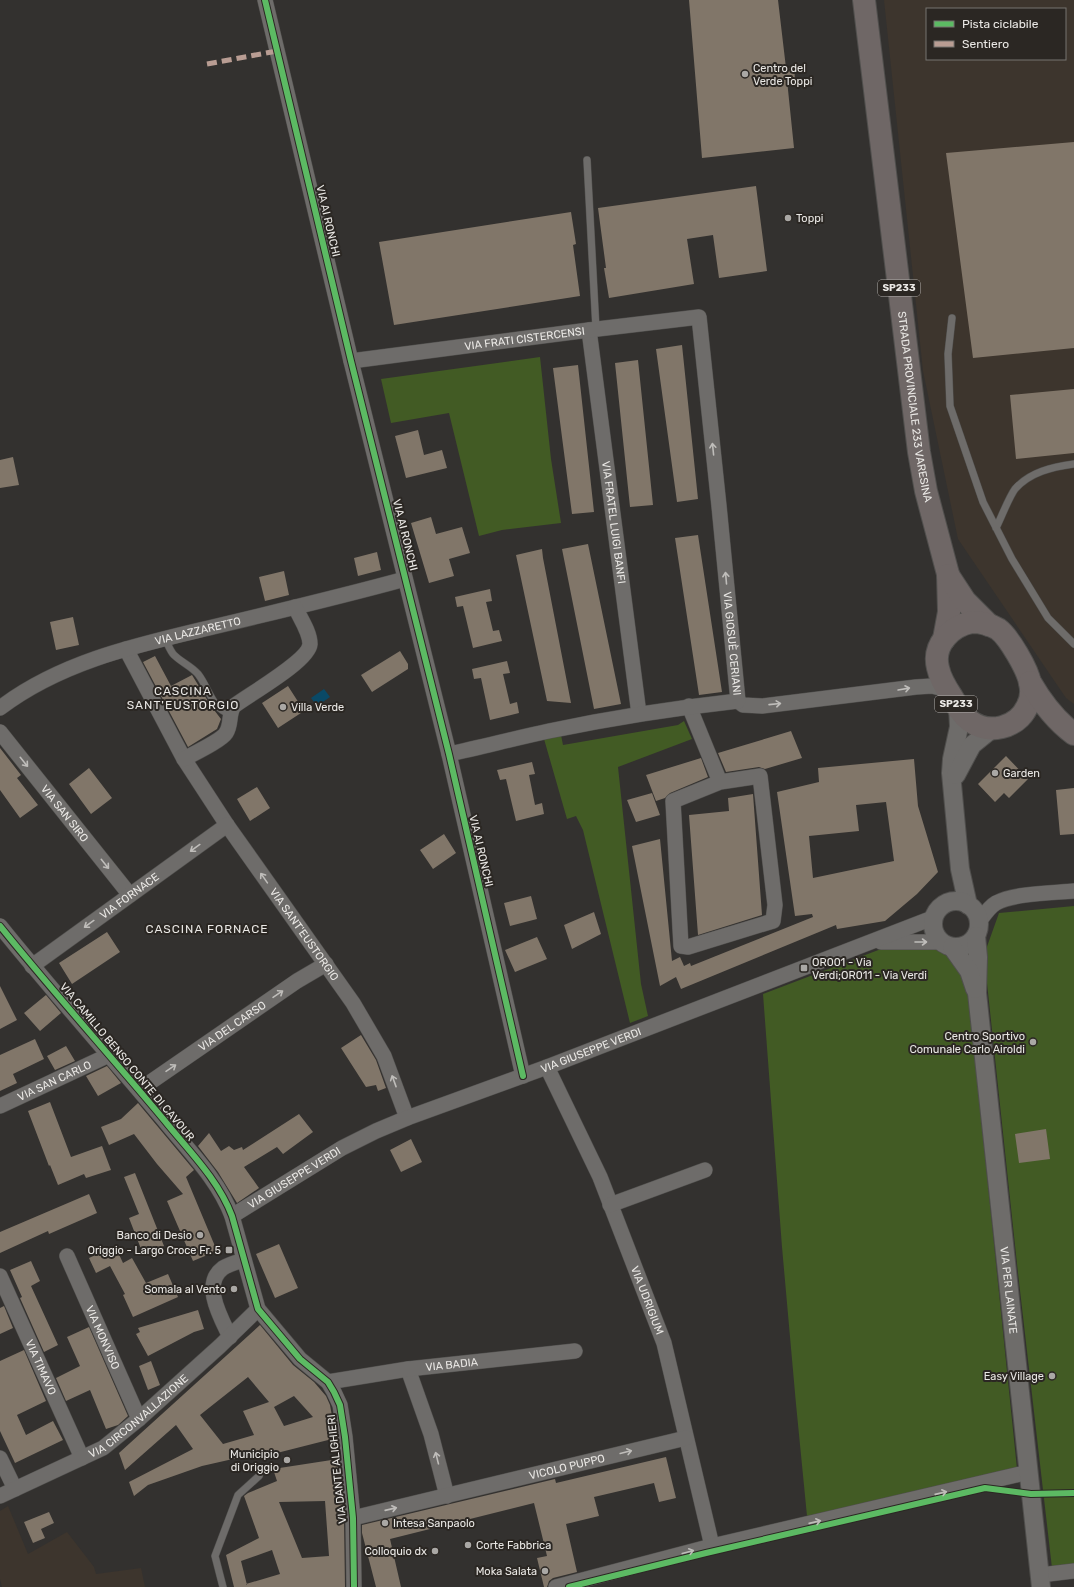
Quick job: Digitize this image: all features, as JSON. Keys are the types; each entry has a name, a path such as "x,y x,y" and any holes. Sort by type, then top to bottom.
{"main road":[{"name":"STRADA PROVINCIALE 233 VARESINA","path":"864,0 919,452 926,491 948,574"},
{"name":"SP233","path":"948,574 965,601 989,625 998,630 1008,641 1026,670 1030,682 1031,694 1028,706 1021,716 1004,727 993,728 975,724 965,717 941,678 937,666 937,656 944,639 949,612 948,574"},
{"path":"944,639 953,630 965,624 980,622 989,625"},
{"name":"SP233","path":"1030,682 1042,700 1069,731"},
{"name":"SP233","path":"1015,721 1041,721 1069,731"}],"street":[{"name":"VIA AI RONCHI","path":"265,0 351,361 449,754 523,1076"},
{"name":"VIA FRATI CISTERCENSI","path":"351,361 593,329 699,317"},
{"name":"VIA GIOSUÈ CERIANI","path":"449,754 550,731 639,714 689,706 738,701 699,317"},
{"name":"VIA FRATEL LUIGI BANFI","path":"593,329 639,714"},
{"name":"VIA LAZZARETTO","path":"0,708 24,692 75,666 98,657 406,579"},
{"path":"184,759 224,735 229,726 230,714 234,706 294,665 309,648 310,642 306,630 295,607"},
{"name":"VIA SANT'EUSTORGIO","path":"126,649 184,759 227,825 353,1003 384,1056 407,1118"},
{"path":"738,701 743,705 762,706 932,686 953,698"},
{"name":"VIA PER LAINATE","path":"953,698 959,727 952,759 951,773 960,870 974,917 978,957 977,994 1040,1581"},
{"path":"689,706 720,782"},
{"path":"953,782 965,755 972,745 993,728"},
{"name":"VIA SAN SIRO","path":"0,732 130,895"},
{"path":"760,776 775,905 773,921 688,947 681,946 673,801 720,782 760,776"},
{"name":"VIA FORNACE","path":"32,966 227,825"},
{"name":"VIA PER LAINATE","path":"949,903 960,870"},
{"path":"974,917 996,903 1014,897 1074,891"},
{"path":"956,901 974,917 971,942 965,946 947,944 934,931 934,918 938,911 949,903 956,901"},
{"name":"VIA GIUSEPPE VERDI","path":"232,1216 342,1148 407,1118 547,1067 934,918"},
{"name":"VIA CAMILLO BENSO CONTE DI CAVOUR","path":"0,926 32,966 139,1090 215,1184 227,1202 232,1216 258,1309"},
{"name":"VIA GIUSEPPE VERDI","path":"872,942 947,944"},
{"name":"VIA PER LAINATE","path":"947,944 969,971 977,994"},
{"name":"VIA DEL CARSO","path":"139,1090 297,981 326,964"},
{"name":"VIA SAN CARLO","path":"0,1106 109,1055"},
{"name":"VIA UDRIGIUM","path":"547,1067 600,1177 664,1343 712,1546"},
{"path":"610,1205 705,1170"},
{"name":"VIA MONVISO","path":"67,1256 139,1419"},
{"path":"230,1337 213,1294 215,1278 223,1268 244,1260"},
{"name":"VIA TIMAVO","path":"0,1276 82,1458"},
{"name":"VIA CIRCONVALLAZIONE","path":"0,1496 103,1448 139,1419 230,1337 258,1309"},
{"name":"VIA DANTE ALIGHIERI","path":"258,1309 300,1359 328,1382 340,1405 345,1437 353,1518 354,1587"},
{"name":"VIA BADIA","path":"328,1382 408,1369 575,1351"},
{"path":"408,1369 431,1434 447,1496"},
{"name":"VICOLO PUPPO","path":"353,1518 686,1438"},
{"path":"0,1458 15,1489"},
{"path":"556,1587 712,1546 1029,1472"},
{"path":"1040,1581 1074,1571"}],"lane":[{"path":"587,160 593,329"},
{"path":"952,318 948,354 950,406 983,502 1012,559 1048,618 1074,644"},
{"path":"996,528 1015,490 1032,474 1056,466 1074,464"},
{"path":"165,639 171,652 193,668 200,676 212,699 222,712 230,714"},
{"path":"223,1587 215,1556 238,1495 259,1476"}],"shaded area":[{"path":"884,0 1074,0 1074,704 1066,698 958,539 923,371"},
{"path":"8,1506 28,1554 67,1532 94,1567 96,1574 141,1568 145,1587 2,1587 0,1579 0,1511"}],"green space":[{"path":"540,357 551,459 561,523 502,530 479,536 449,413 391,423 381,379"},
{"path":"684,721 692,739 618,767 641,984 648,1016 630,1023 583,830 576,816 567,819 544,739 561,735 563,745 678,725"},
{"name":"Centro Sportivo Comunale Carlo Airoldi","path":"1074,906 1074,1565 1052,1568 1018,1273 984,955 999,913"},
{"path":"928,947 948,954 967,980 1017,1469 807,1516 782,1247 763,994 881,949"}],"water":[{"path":"324,689 330,697 317,706 311,698"}],"building":[{"name":"Centro del Verde Toppi","path":"689,0 778,0 786,68 794,67 795,79 787,80 794,148 702,158"},
{"path":"1074,142 1074,348 973,358 946,153"},
{"path":"756,186 767,271 719,278 713,235 687,239 694,284 609,298 604,268 606,268 598,208"},
{"path":"571,212 576,244 573,245 580,296 394,325 379,242"},
{"path":"682,345 698,499 677,502 656,349"},
{"path":"638,360 653,505 630,507 615,363"},
{"path":"578,365 594,512 572,514 553,368"},
{"path":"1074,389 1074,453 1016,459 1010,395"},
{"path":"418,430 424,455 442,450 447,468 406,478 395,436"},
{"path":"13,457 19,485 0,488 0,460"},
{"path":"431,517 436,534 462,527 470,553 449,559 454,576 429,583 411,523"},
{"path":"698,535 722,692 699,695 675,538"},
{"path":"588,544 621,704 594,709 562,549"},
{"path":"542,549 571,703 547,701 516,555"},
{"path":"377,552 381,570 358,576 354,558"},
{"path":"284,571 289,595 265,601 259,577"},
{"path":"490,589 492,601 486,602 493,631 499,630 502,641 473,648 463,606 457,607 455,597"},
{"path":"73,617 79,645 56,650 50,622"},
{"path":"400,651 408,664 408,669 372,692 361,675"},
{"path":"155,656 171,686 192,675 221,719 217,729 188,747 143,662"},
{"path":"507,661 510,673 503,674 510,704 517,702 519,713 490,720 481,678 474,679 472,669"},
{"name":"Villa Verde","path":"288,686 304,711 278,728 262,703"},
{"path":"791,731 802,758 765,769 759,767 726,772 718,753"},
{"path":"0,748 21,775 17,778 38,805 20,818 0,790"},
{"path":"1006,756 1028,779 1009,798 1004,793 995,802 978,784"},
{"path":"701,758 708,777 670,793 665,798 656,801 646,775"},
{"path":"914,759 918,806 938,872 917,894 885,921 837,929 836,925 681,989 676,977 660,986 632,846 660,839 672,961 680,957 684,966 690,963 691,966 813,917 812,914 795,916 777,792 819,782 818,768","holes":["886,802 894,861 813,878 809,836 859,831 856,805"]},
{"path":"532,762 535,774 529,775 535,805 542,803 544,814 516,821 506,779 500,780 497,770"},
{"path":"89,768 112,798 91,814 69,784"},
{"path":"257,787 270,808 250,821 237,799"},
{"path":"1074,788 1074,834 1060,835 1056,790"},
{"path":"652,793 660,815 636,822 627,800"},
{"path":"753,794 762,915 698,935 689,815 729,811 728,798"},
{"path":"444,834 456,853 433,869 420,850"},
{"path":"531,896 537,919 510,926 504,903"},
{"path":"594,912 601,934 572,949 564,925"},
{"path":"107,932 120,952 72,984 59,963"},
{"path":"537,937 547,959 515,972 505,950"},
{"path":"0,986 17,1020 0,1029"},
{"path":"46,995 61,1013 40,1031 24,1013"},
{"path":"361,1035 376,1060 386,1088 378,1091 376,1085 366,1087 341,1048"},
{"path":"35,1039 44,1059 13,1074 17,1083 0,1091 0,1055"},
{"path":"66,1046 75,1061 55,1070 47,1056"},
{"path":"107,1066 121,1083 98,1096 86,1076"},
{"path":"50,1102 71,1157 102,1146 111,1170 86,1178 84,1174 58,1185 50,1165 49,1166 28,1111"},
{"path":"138,1103 194,1170 186,1177 217,1251 193,1261 167,1201 183,1194 134,1134 109,1145 101,1127 121,1119"},
{"path":"299,1114 313,1132 283,1154 277,1147 244,1167 259,1188 237,1203 218,1172 198,1146 209,1133 221,1151 229,1146 234,1150 242,1147 243,1150"},
{"path":"1046,1129 1050,1159 1019,1163 1015,1134"},
{"path":"411,1139 422,1162 401,1172 390,1150"},
{"path":"135,1173 164,1246 143,1254 129,1218 139,1214 124,1177"},
{"path":"89,1194 97,1213 49,1234 48,1231 0,1253 0,1232"},
{"path":"279,1244 298,1288 275,1298 256,1254"},
{"path":"115,1246 123,1263 132,1258 146,1283 168,1274 178,1297 133,1317 123,1295 125,1294 110,1266 96,1273 89,1258"},
{"path":"31,1261 40,1281 31,1286 58,1345 44,1352 20,1298 22,1297 10,1270"},
{"path":"4,1306 13,1328 0,1334 0,1308"},
{"path":"198,1310 204,1329 194,1332 148,1356 136,1334 140,1332 138,1328"},
{"path":"260,1325 293,1365 314,1382 326,1396 330,1405 336,1438 269,1455 268,1451 202,1466 148,1485 134,1496 129,1482 193,1449 176,1425 125,1470 119,1453","holes":["248,1377 269,1402 243,1411 254,1435 223,1444 200,1415","294,1396 313,1417 284,1426 274,1407"]},
{"path":"89,1327 128,1416 118,1425 106,1429 90,1390 66,1401 56,1378 80,1366 67,1337"},
{"path":"24,1350 46,1401 17,1415 26,1435 53,1421 63,1440 15,1463 0,1431 0,1361"},
{"path":"151,1361 160,1385 148,1390 139,1366"},
{"path":"666,1457 676,1498 659,1502 654,1483 594,1497 599,1516 566,1524 577,1572 553,1578 549,1581 547,1587 544,1587 537,1558 547,1556 534,1503 390,1539 401,1587 376,1587 362,1533 362,1525 555,1479 556,1483"},
{"path":"338,1459 344,1519 345,1587 234,1587 226,1555 259,1538 244,1496 277,1481 273,1469","holes":["325,1501 329,1556 302,1558 279,1502","272,1550 280,1574 247,1584 241,1561"]},
{"path":"49,1512 54,1523 41,1529 45,1538 33,1543 24,1522"}],"marked path":[{"path":"207,64 277,51"}],"cycle path":[{"path":"265,0 351,361 449,754 523,1076"},
{"path":"0,926 211,1177 226,1202 232,1216 258,1309 300,1359 328,1382 334,1392 340,1405 345,1437 353,1518 354,1587"},
{"path":"569,1587 706,1553 985,1488 1031,1494 1074,1493"}],"place":[{"name":"Centro del Verde Toppi","path":"745,74"},
{"name":"Toppi","path":"788,218"},
{"name":"Villa Verde","path":"283,707"},
{"name":"Garden","path":"995,773"},
{"name":"OR001 - Via Verdi;OR011 - Via Verdi","path":"804,968"},
{"name":"Centro Sportivo Comunale Carlo Airoldi","path":"1033,1042"},
{"name":"Banco di Desio","path":"200,1235"},
{"name":"Origgio - Largo Croce Fr. 5","path":"229,1250"},
{"name":"Somala al Vento","path":"234,1289"},
{"name":"Easy Village","path":"1052,1376"},
{"name":"Municipio di Origgio","path":"287,1460"},
{"name":"Intesa Sanpaolo","path":"385,1523"},
{"name":"Corte Fabbrica","path":"468,1545"},
{"name":"Colloquio dx","path":"435,1551"},
{"name":"Moka Salata","path":"545,1571"}],"district":[{"name":"CASCINA SANT'EUSTORGIO","path":"183,698"},
{"name":"CASCINA FORNACE","path":"207,929"}]}
